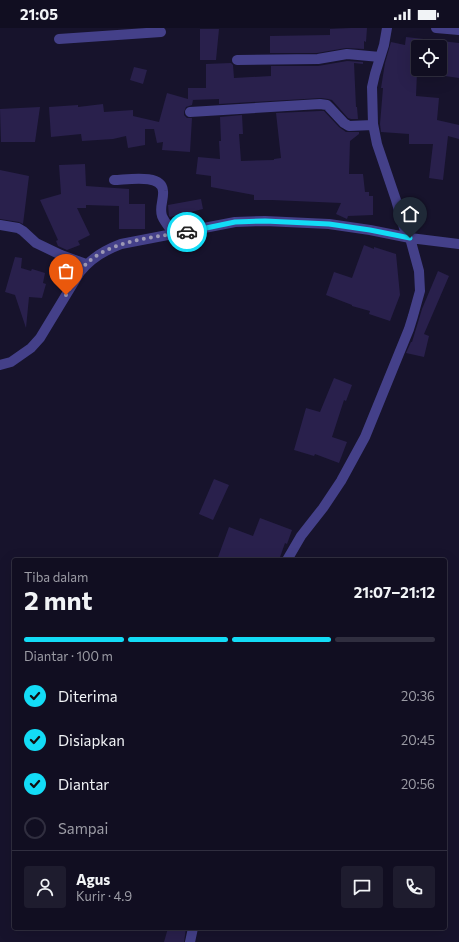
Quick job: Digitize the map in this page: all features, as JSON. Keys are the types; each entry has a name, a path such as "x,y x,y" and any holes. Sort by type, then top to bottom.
{"street":[{"path":"289,558 301,536 323,508 341,480 365,436 409,329 420,291 419,271 410,238 402,223 396,200 377,144 373,125 372,87 384,46 387,28"},
{"path":"436,28 459,30"},
{"path":"59,38 137,31 161,32"},
{"path":"237,60 318,59 347,54 380,56"},
{"path":"190,112 320,104 329,107 344,123 349,126 373,125"},
{"path":"114,180 147,179 159,183 163,189 161,210 170,228"},
{"path":"0,365 11,362 31,348 40,338 86,264 105,251 121,244 170,228 235,222 265,221 329,224 410,238 459,244"},
{"path":"0,225 14,226 20,229 36,243 61,255 86,264"},
{"path":"190,942 193,930"}],"building":[{"path":"367,28 364,49 346,48 317,53 270,53 270,36 330,35 330,29"},
{"path":"200,29 219,29 216,60 200,60"},
{"path":"406,37 432,40 411,40 411,76 417,76 416,96 439,98 437,120 459,125 459,139 448,136 443,180 429,178 433,144 409,144 409,134 381,132 380,124 383,88 381,88 385,63 391,42 405,45"},
{"path":"447,42 459,43 459,78 445,76 447,76"},
{"path":"347,61 363,62 363,64 354,63 358,119 348,118 332,100 321,98 219,104 219,99 191,100 193,100 192,105 186,107 184,112 184,115 187,118 192,118 190,152 162,150 163,142 157,143 154,129 145,129 145,145 128,148 126,136 113,139 82,141 81,134 51,137 49,107 78,105 78,107 103,104 104,112 133,110 133,116 159,122 167,93 188,99 188,88 206,88 206,64 231,63 233,65 234,78 271,76 271,66 318,66"},
{"path":"134,67 147,70 143,84 130,80"},
{"path":"40,107 35,142 1,142 0,109"},
{"path":"324,111 339,127 346,132 359,132 359,134 350,141 349,174 363,174 365,192 369,192 369,196 373,196 373,215 348,216 347,219 336,214 341,203 254,200 254,195 211,187 211,176 196,174 198,157 220,159 220,117 242,115 243,134 239,134 241,161 274,160 281,158 276,113"},
{"path":"85,164 86,186 129,189 129,204 145,204 145,229 119,229 119,206 86,205 86,208 77,208 90,235 78,241 80,245 67,250 58,246 56,241 58,240 40,200 61,194 59,165"},
{"path":"0,170 29,176 23,224 0,219"},
{"path":"201,199 203,209 169,216 168,205"},
{"path":"364,245 396,254 400,295 390,321 369,314 370,311 352,306 326,295 334,272 352,278"},
{"path":"15,257 22,258 21,268 31,271 32,269 45,273 43,283 46,284 42,298 29,297 26,328 15,295 5,292"},
{"path":"438,271 449,276 424,334 429,336 424,357 406,353 412,342 422,309"},
{"path":"334,378 352,385 346,401 344,400 332,437 347,442 339,463 315,454 314,456 294,450 306,408 320,412"},
{"path":"214,479 229,485 213,520 199,514"},
{"path":"260,518 292,530 280,558 218,558 229,527 253,536"},
{"path":"167,930 186,930 184,942 164,942"}],"way so far":[{"path":"66,295 86,264 105,251 121,244 187,232"}],"route":[{"path":"187,232 235,222 265,221 329,224 410,238"}]}
